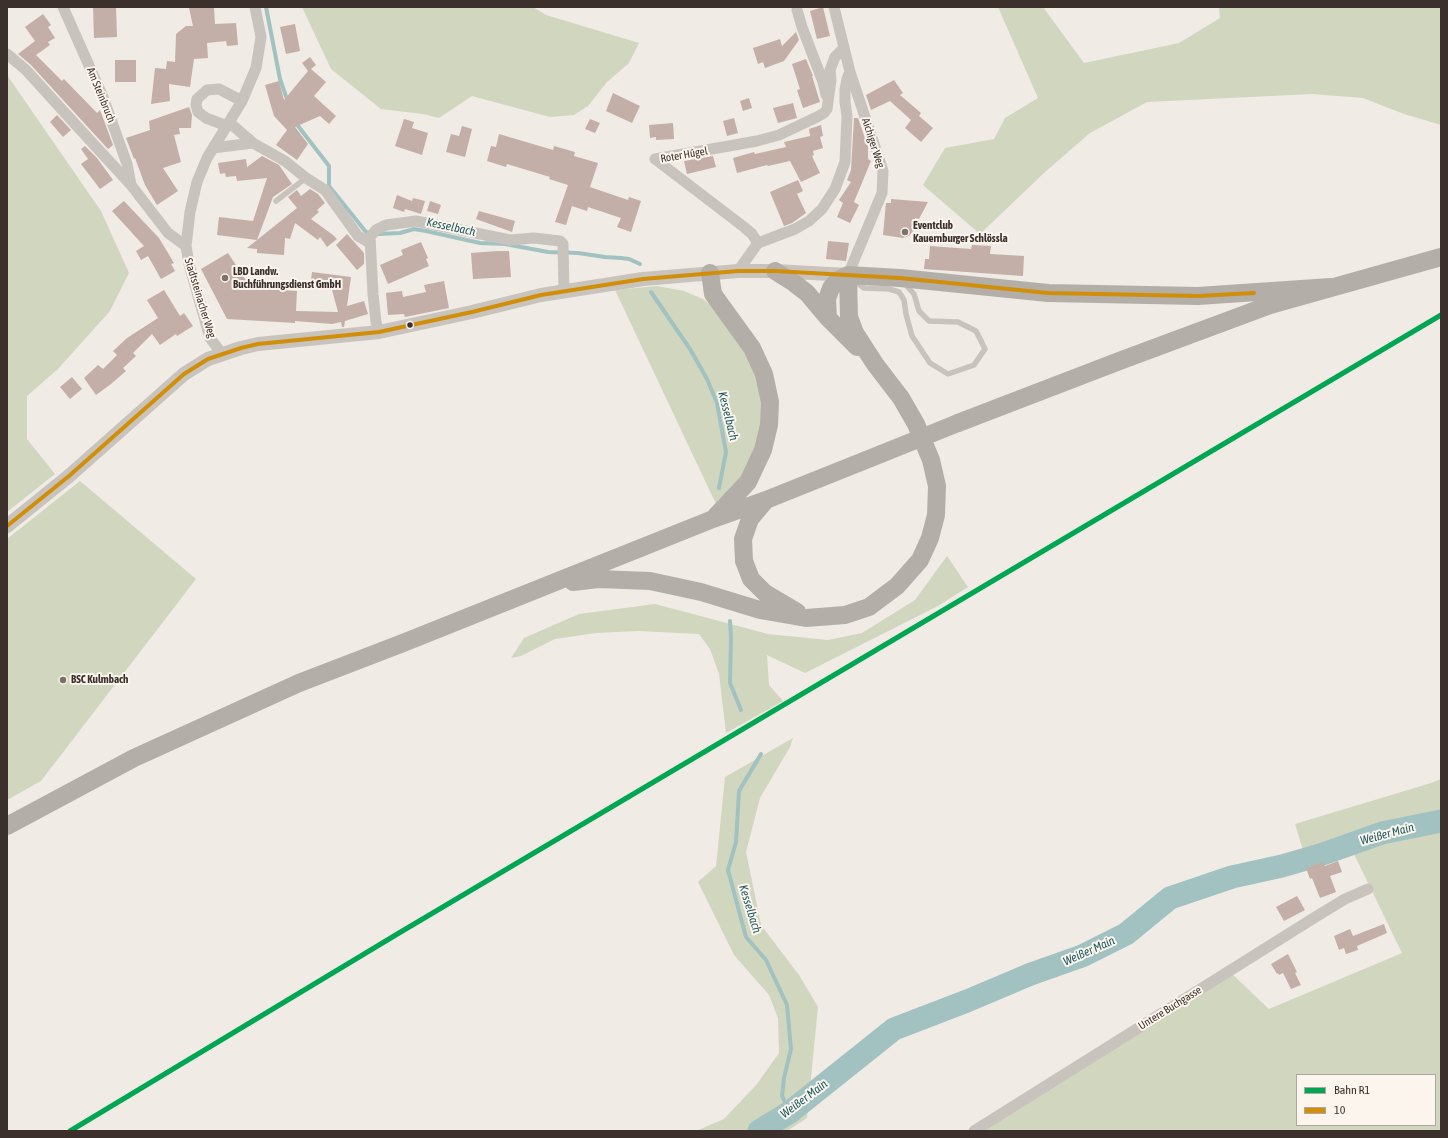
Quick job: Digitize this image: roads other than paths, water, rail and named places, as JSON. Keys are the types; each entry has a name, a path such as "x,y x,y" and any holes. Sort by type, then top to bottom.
{"highway":[{"path":"7,826 134,758 299,683 713,519 766,500 958,423 1129,357 1270,305 1441,257"},
{"path":"775,271 794,282 806,293 828,318 875,364"},
{"path":"710,273 713,294 752,348 764,374 770,402 769,425 763,450 748,482 713,519"},
{"path":"552,584 598,579 650,581 701,592 760,610 806,618 845,615 869,607 897,586 920,560 930,538 936,515 937,486 931,460 916,424 901,398 875,364 855,333 849,317 848,276"},
{"path":"828,318 827,299 831,288 838,280 848,276 900,278 1048,293 1198,296 1331,287"},
{"path":"766,500 750,519 743,539 744,561 751,579 765,593 806,618"}],"street":[{"name":"Am Steinbruch","path":"63,7 104,97 127,164 131,185"},
{"path":"228,124 242,101 256,68 261,37 255,7"},
{"name":"Aichiger Weg","path":"834,7 850,72 883,171 882,193 848,276"},
{"path":"797,10 823,82 828,101"},
{"name":"Roter Hügel","path":"758,243 752,234 744,227 655,159 735,146 779,135 807,123 824,113 827,109 830,70 835,57 844,48"},
{"name":"Am Steinbruch","path":"7,54 26,70 131,185 168,233 186,246"},
{"path":"738,271 758,243 795,229 809,221 822,210 835,189 845,162 847,116 845,90 850,72"},
{"path":"242,101 219,89 207,90 197,99 196,105 198,112 206,118 228,124 253,143 286,161 306,178 325,190 358,236 372,237 386,225 416,221 510,240 534,238 560,241 563,244 564,291"},
{"name":"Stadtsteinacher Weg","path":"222,354 210,338 189,264 186,246 190,212 197,182 207,158 228,124"},
{"path":"213,148 253,143"},
{"path":"372,237 373,294 376,322 379,332"},
{"path":"7,526 69,476 184,374 208,359 222,354 258,344 379,332 417,325 540,295 643,279 738,271 775,271 848,276"},
{"name":"Untere Buchgasse","path":"974,1131 1317,916 1345,899 1368,889"}],"lane":[{"path":"276,201 306,178"},
{"path":"848,276 864,288 889,289 898,292 904,300 912,336 930,363 948,374 974,365 986,349 976,331 958,322 929,321 919,311 914,294 900,278"}],"waterway":[{"name":"Kesselbach","path":"266,7 280,79 288,102"},
{"name":"Kesselbach","path":"295,122 329,166 329,186 366,232 378,234 400,233 414,229 480,243 505,244 548,252 578,253 629,259 640,264"},
{"name":"Kesselbach","path":"651,292 690,349 707,379 717,403 726,452 719,488"},
{"name":"Kesselbach","path":"730,621 730,683 741,710"},
{"name":"Kesselbach","path":"761,754 739,791 736,842 728,870 746,937 766,960 787,1005 791,1049 784,1078 782,1096 790,1112"},
{"name":"Weißer Main","path":"759,1131 790,1112 894,1029 967,1001 1031,974 1082,956 1126,934 1170,898 1232,877 1282,866 1320,855 1382,833 1441,821"}],"rail line":[{"name":"R1","path":"70,1131 399,933 1441,315"}],"place":[{"name":"Eventclub Kauernburger Schlössla","path":"905,232"},
{"name":"LBD Landw. Buchführungsdienst GmbH","path":"225,278"},
{"name":"BSC Kulmbach","path":"63,680"}]}
